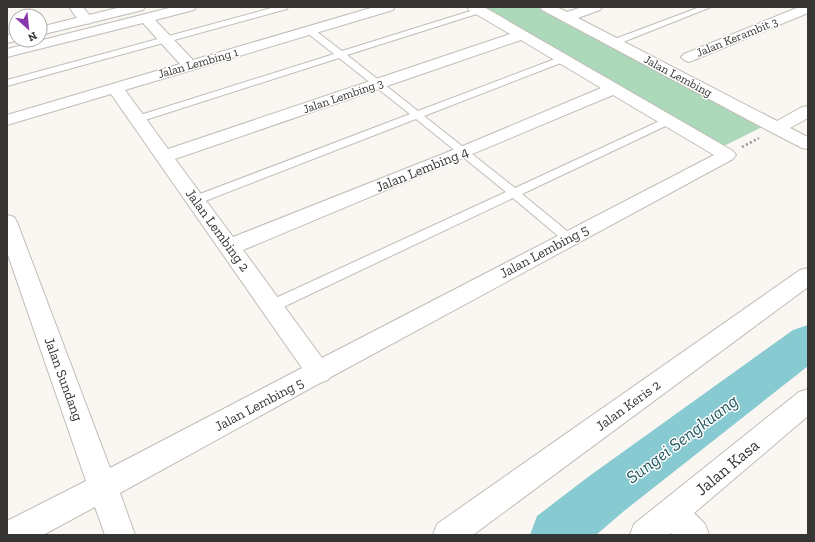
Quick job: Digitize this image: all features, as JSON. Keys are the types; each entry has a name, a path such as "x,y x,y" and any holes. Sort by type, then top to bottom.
{"street":[{"path":"76,7 86,20"},
{"path":"48,29 86,20 189,7"},
{"path":"337,7 352,18"},
{"name":"Jalan Lembing 1","path":"7,120 388,7"},
{"name":"Jalan Lembing","path":"547,7 808,144"},
{"path":"566,17 595,7"},
{"name":"Jalan Kerambit 3","path":"689,57 808,8"},
{"path":"477,9 727,155"},
{"path":"142,13 190,66"},
{"path":"7,53 142,13"},
{"name":"Jalan Lembing 3","path":"164,156 522,35"},
{"name":"Jalan Lembing 2","path":"116,88 319,372"},
{"name":"Jalan Lembing 4","path":"230,247 464,152 613,89"},
{"path":"777,128 808,111"},
{"name":"Jalan Lembing 5","path":"12,535 568,238 727,155"},
{"name":"Jalan Sundang","path":"7,222 12,252 104,487 120,535"},
{"name":"Jalan Keris 2","path":"448,535 808,276"},
{"name":"Jalan Kasa","path":"645,535 808,400"},
{"path":"672,513 694,535"}],"lane":[{"path":"7,83 284,7"},
{"path":"614,42 707,7"},
{"path":"138,119 341,55 477,9"},
{"path":"309,30 464,152 568,238"},
{"path":"196,200 563,59"},
{"path":"272,306 512,192 668,121"}],"path":[{"path":"727,155 777,128"}],"green space":[{"path":"481,7 537,7 762,127 724,146"}],"waterway":[{"name":"Sungei Sengkuang","path":"556,535 606,494 808,342"}]}
